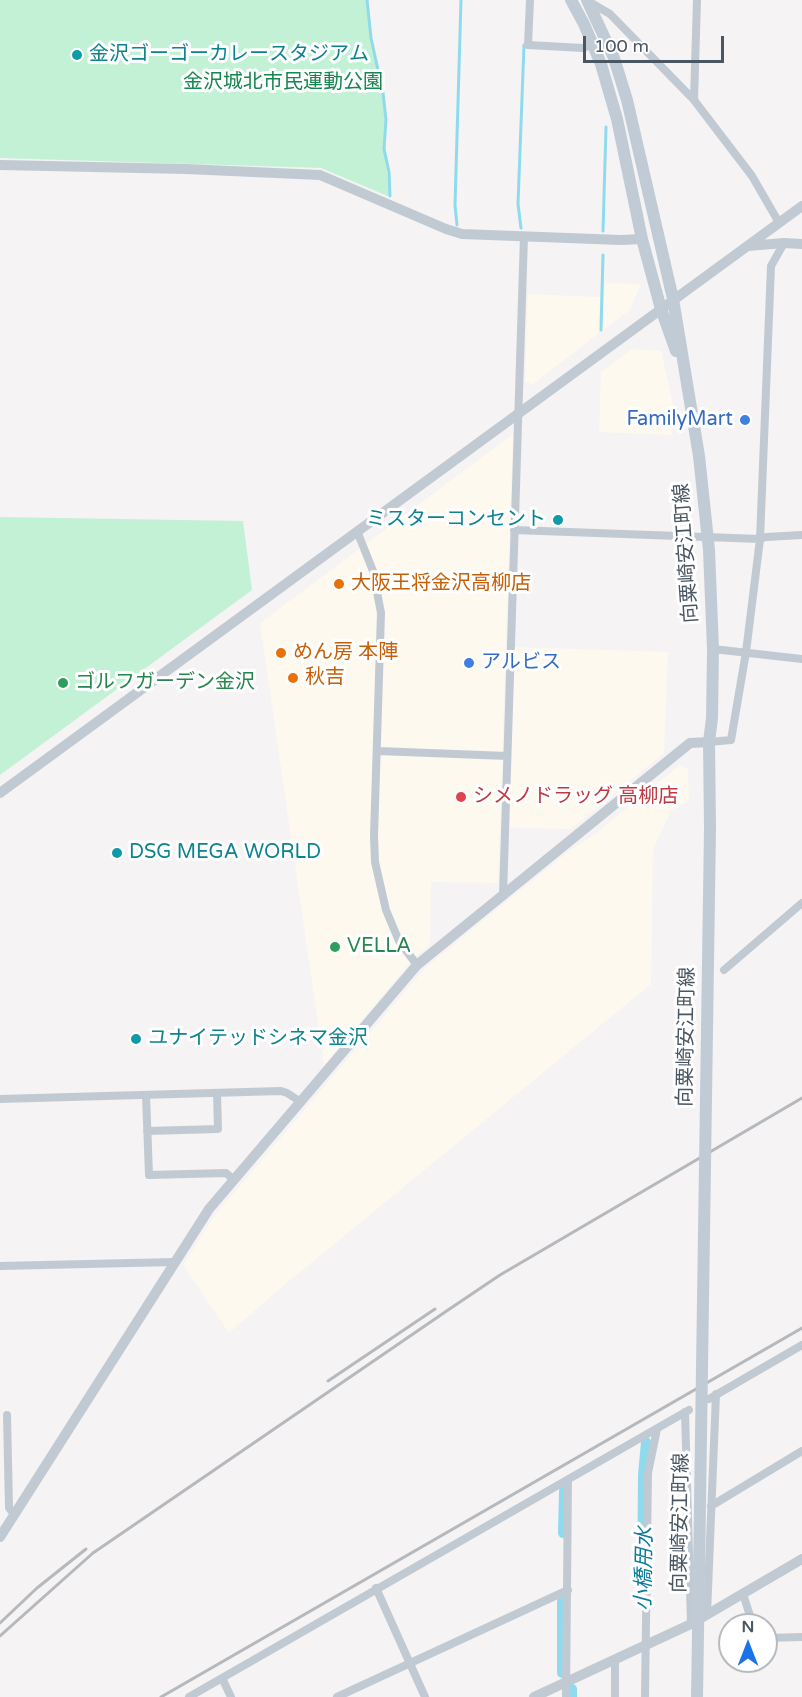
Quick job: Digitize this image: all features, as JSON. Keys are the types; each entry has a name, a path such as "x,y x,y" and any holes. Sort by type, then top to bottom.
{"main road":[{"name":"向粟崎安江町線","path":"571,0 601,64 617,119 642,239 661,309 686,380"},
{"name":"向粟崎安江町線","path":"587,1 614,58 627,100 673,299 699,456 708,537 714,649 709,742 710,828 697,1697"}],"street":[{"path":"530,0 528,45 583,48 593,45"},
{"path":"694,100 697,0"},
{"path":"587,1 610,14 694,100 752,176 778,221"},
{"path":"0,165 186,169 320,175 462,234 642,239"},
{"path":"0,793 778,221 802,206"},
{"path":"503,895 524,236"},
{"path":"0,1537 209,1209 417,965 690,743 731,740 746,652 760,539 771,266 784,243"},
{"path":"747,246 802,244"},
{"path":"514,530 760,539 802,535"},
{"path":"357,531 373,571 381,613 374,850 381,892 399,941 417,965"},
{"path":"714,649 802,658"},
{"path":"378,752 507,756"},
{"path":"724,970 802,903"},
{"path":"0,1099 281,1091 293,1095 301,1102"},
{"path":"147,1131 218,1128 217,1093"},
{"path":"146,1095 148,1175 226,1173 234,1180"},
{"path":"0,1266 175,1262"},
{"path":"699,1619 711,1506 712,1396 802,1345"},
{"path":"189,1697 687,1411 699,1619"},
{"path":"7,1415 9,1508 14,1514"},
{"path":"645,1697 648,1473 657,1429"},
{"path":"711,1506 801,1455"},
{"path":"566,1697 567,1480"},
{"path":"534,1697 699,1619 802,1559"},
{"path":"376,1588 425,1697"},
{"path":"338,1697 567,1590"},
{"path":"743,1594 749,1613"},
{"path":"778,1638 802,1637"},
{"path":"615,1660 615,1697"},
{"path":"222,1678 231,1697"}],"shaded area":[{"path":"605,283 641,284 630,310 603,330 599,329 599,333 532,385 525,381 528,294 600,297 599,323 603,324"},
{"path":"632,349 661,351 673,405 672,435 599,432 601,372"},
{"path":"513,434 498,883 431,882 430,945 414,958 324,1065 260,623"},
{"path":"514,647 668,652 664,753 571,829 511,828 508,825"},
{"path":"680,765 688,769 689,800 671,811 653,849 651,984 283,1286 229,1333 183,1265 215,1215 425,968 570,850 594,835"}],"green space":[{"name":"金沢城北市民運動公園","path":"0,0 367,0 373,51 382,92 385,120 384,144 390,197 321,168 0,158"},
{"name":"ゴルフガーデン金沢","path":"0,517 243,521 252,590 0,775"}],"waterway":[{"path":"367,0 371,38 383,93 386,120 384,149 389,172 390,196"},
{"path":"457,225 455,205 461,0"},
{"path":"521,228 518,204 524,45"},
{"path":"603,231 606,127"},
{"path":"601,330 603,255"},
{"name":"小橋用水","path":"642,1598 643,1475 646,1442"},
{"path":"563,1533 564,1491"},
{"path":"562,1601 562,1673"},
{"path":"572,1689 572,1697"}],"railway":[{"path":"0,1636 93,1553 500,1275 802,1098"},
{"path":"328,1381 435,1309"},
{"path":"161,1697 802,1328"},
{"path":"0,1623 37,1588 86,1549"}],"place":[{"name":"金沢ゴーゴーカレースタジアム","path":"77,55"},
{"name":"FamilyMart","path":"745,420"},
{"name":"ミスターコンセント","path":"558,520"},
{"name":"大阪王将金沢高柳店","path":"339,584"},
{"name":"めん房 本陣","path":"281,653"},
{"name":"アルビス","path":"469,663"},
{"name":"秋吉","path":"293,678"},
{"name":"ゴルフガーデン金沢","path":"63,683"},
{"name":"シメノドラッグ 高柳店","path":"461,797"},
{"name":"DSG MEGA WORLD","path":"117,853"},
{"name":"VELLA","path":"335,947"},
{"name":"ユナイテッドシネマ金沢","path":"136,1039"}]}
